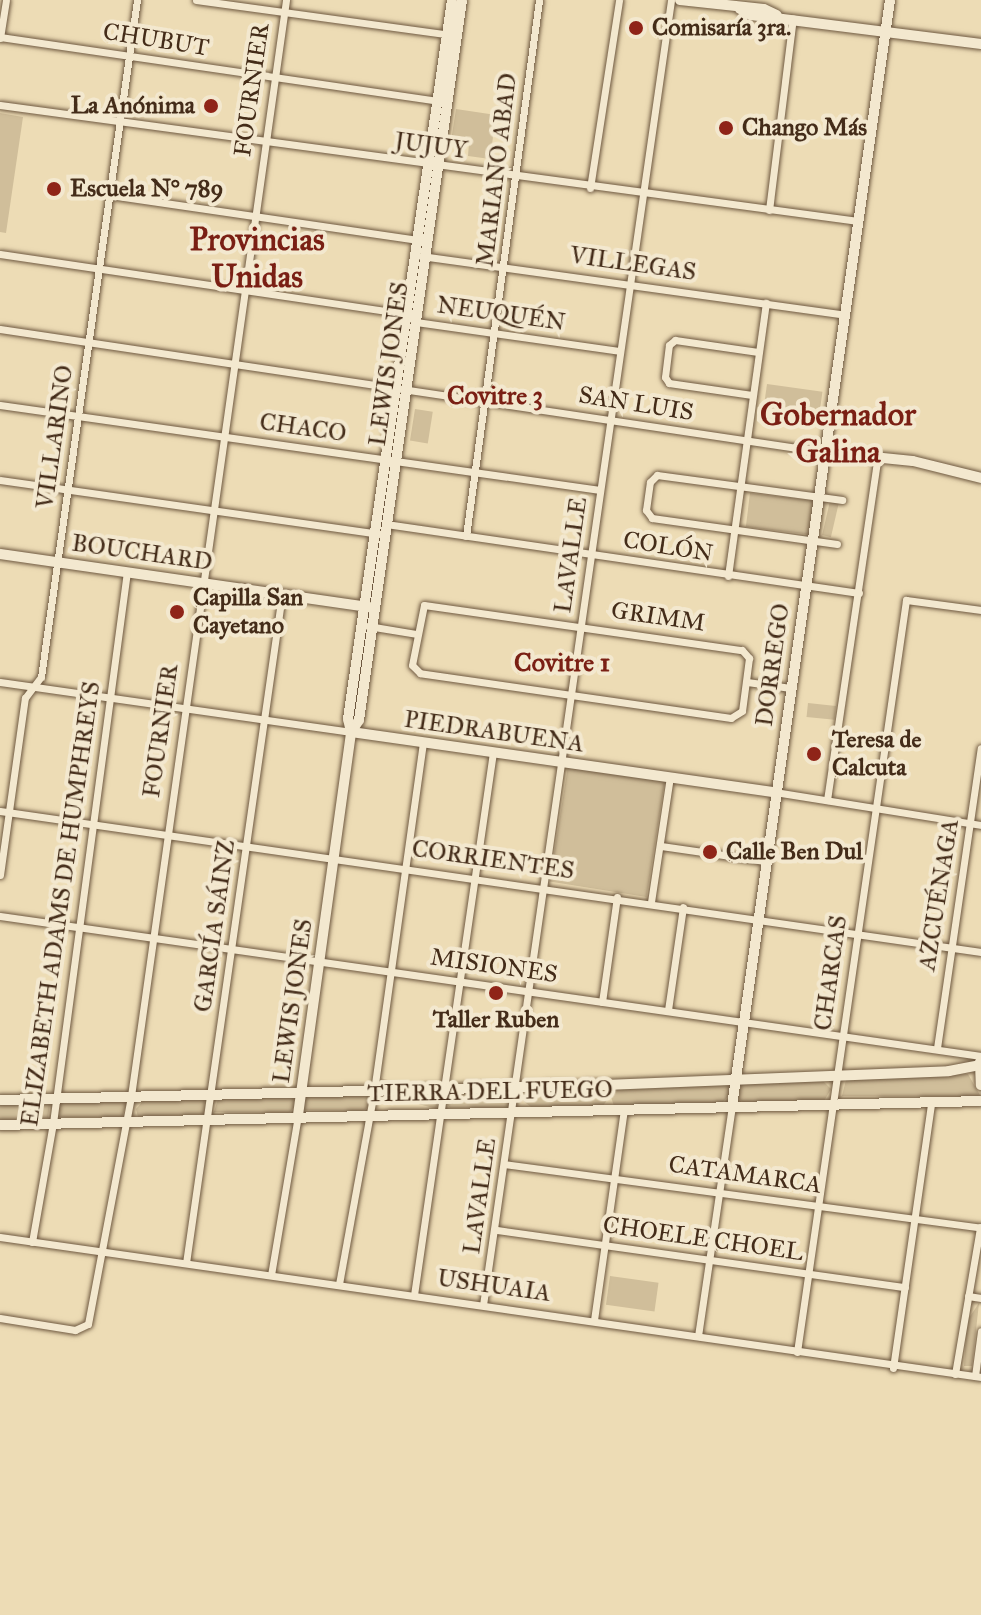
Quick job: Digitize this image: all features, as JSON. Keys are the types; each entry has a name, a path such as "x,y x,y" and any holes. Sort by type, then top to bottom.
{"street":[{"path":"0,38 6,0"},
{"name":"VILLARINO","path":"0,875 4,812 25,698 41,677 137,0"},
{"path":"196,0 452,35"},
{"name":"FOURNIER","path":"0,1318 75,1330 88,1324 131,1096 286,0"},
{"name":"LEWIS JONES","path":"452,0 452,35"},
{"name":"LEWIS JONES","path":"400,388 416,322 420,255 432,166 452,35 462,0"},
{"name":"MARIANO ABAD","path":"466,536 539,0"},
{"path":"590,188 619,0"},
{"name":"LAVALLE","path":"483,1305 497,1230 528,992 671,0"},
{"path":"680,0 740,9 764,8 777,15 981,44"},
{"name":"DORREGO","path":"698,1336 890,0"},
{"path":"769,210 793,17"},
{"name":"CHUBUT","path":"0,38 442,102"},
{"name":"JUJUY","path":"0,105 514,178 858,221"},
{"path":"110,195 422,240"},
{"name":"NEUQUÉN","path":"0,254 406,314 416,322 619,351"},
{"name":"LEWIS JONES","path":"271,1275 298,1115 367,626 400,388 406,314 420,255"},
{"name":"VILLEGAS","path":"420,255 845,315"},
{"path":"728,576 766,303"},
{"name":"SAN LUIS","path":"0,329 877,460 913,461 981,478"},
{"path":"752,395 669,383 666,367 675,340 758,352"},
{"name":"CHACO","path":"0,405 477,469 600,490"},
{"path":"827,800 877,460"},
{"path":"837,544 735,531 648,515 653,477 842,500"},
{"name":"COLÓN","path":"0,480 212,513 466,536 805,588 859,593"},
{"name":"BOUCHARD","path":"0,554 369,607"},
{"name":"ELIZABETH ADAMS DE HUMPHREYS","path":"32,1242 53,1123 76,928 127,571"},
{"name":"GARCÍA SÁINZ","path":"186,1263 210,1117 245,845 282,594"},
{"name":"CHARCAS","path":"797,1352 906,600 981,610"},
{"name":"GRIMM","path":"417,634 424,605 581,626 742,650 749,658 747,682"},
{"path":"367,626 417,634 412,665 420,673 731,718 742,711 747,682 791,688"},
{"name":"PIEDRABUENA","path":"0,682 265,716 351,732 775,792 875,811 981,825"},
{"path":"339,1284 374,1091 423,741"},
{"name":"AZCUÉNAGA","path":"937,1048 981,748"},
{"path":"414,1295 493,752"},
{"path":"651,902 670,777"},
{"name":"CORRIENTES","path":"4,812 857,931 981,952"},
{"path":"661,846 765,861"},
{"path":"602,1002 617,897"},
{"path":"668,1010 683,907"},
{"name":"MISIONES","path":"0,916 528,992 842,1033 937,1048 980,1060"},
{"path":"980,1060 981,1085"},
{"name":"TIERRA DEL FUEGO","path":"0,1100 837,1076 949,1071 980,1060"},
{"name":"TIERRA DEL FUEGO","path":"0,1125 210,1117 981,1101"},
{"path":"893,1368 931,1103"},
{"path":"594,1320 624,1109"},
{"name":"CATAMARCA","path":"504,1164 981,1227"},
{"path":"955,1374 981,1227"},
{"name":"CHOELE CHOEL","path":"497,1230 905,1287"},
{"name":"USHUAIA","path":"0,1237 594,1320 893,1368 978,1376"},
{"path":"968,1296 981,1298"},
{"path":"978,1376 981,1331"}],"shaded area":[{"path":"456,109 496,115 490,159 468,156 469,143 451,141"},
{"path":"0,113 23,117 6,233 0,232"},
{"path":"767,384 822,392 818,426 762,419"},
{"path":"415,409 433,412 428,443 410,441"},
{"path":"750,493 814,501 809,535 746,527"},
{"path":"830,501 839,503 831,537 822,535"},
{"path":"808,703 836,706 834,720 807,717"},
{"path":"568,766 665,781 646,897 550,882"},
{"path":"968,1074 981,1097 842,1096 846,1080"},
{"path":"381,1078 440,1093 436,1109 377,1094"},
{"path":"823,1081 831,1089 824,1101 744,1103 737,1097 742,1084"},
{"path":"727,1085 733,1091 722,1103 614,1106 610,1094 614,1088"},
{"path":"602,1089 607,1100 603,1106 531,1107 522,1100 524,1092"},
{"path":"511,1091 511,1106 506,1108 450,1108 446,1103 451,1092"},
{"path":"370,1095 371,1104 363,1111 304,1110 305,1097"},
{"path":"293,1097 295,1106 289,1113 214,1112 218,1099"},
{"path":"204,1099 206,1114 138,1117 136,1109 144,1100"},
{"path":"128,1100 122,1117 57,1117 60,1102"},
{"path":"50,1103 48,1118 0,1121 0,1104"},
{"path":"610,1276 659,1283 654,1312 606,1305"},
{"path":"979,1303 972,1366 964,1366 967,1321"}],"place":[{"name":"Comisaría 3ra.","path":"636,28"},
{"name":"La Anónima","path":"211,106"},
{"name":"Chango Más","path":"726,128"},
{"name":"Escuela N° 789","path":"54,189"},
{"name":"Capilla San Cayetano","path":"177,612"},
{"name":"Teresa de Calcuta","path":"814,754"},
{"name":"Calle Ben Dul","path":"710,852"},
{"name":"Taller Ruben","path":"496,993"}],"district":[{"name":"Provincias Unidas","path":"257,260"},
{"name":"Covitre 3","path":"495,396"},
{"name":"Gobernador Galina","path":"838,434"},
{"name":"Covitre 1","path":"562,663"}]}
